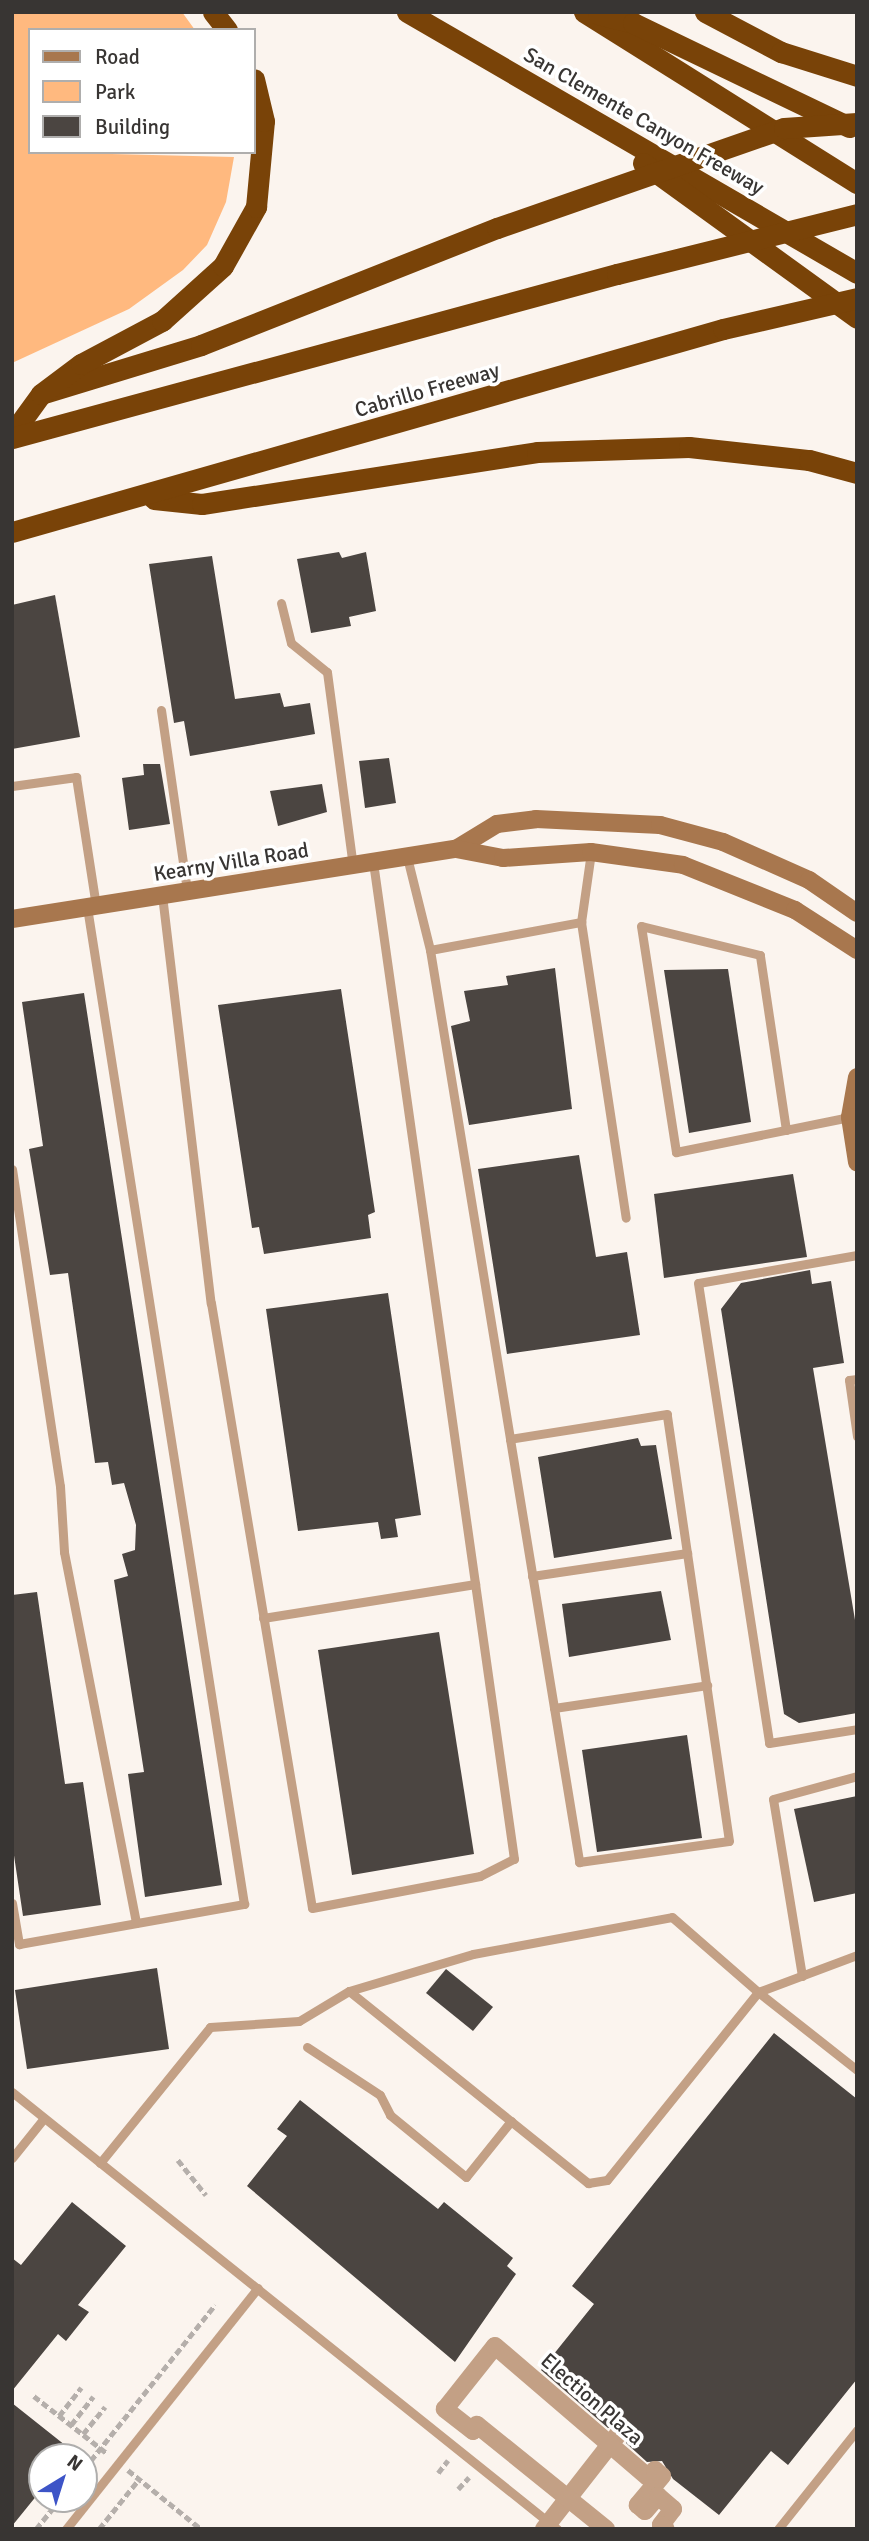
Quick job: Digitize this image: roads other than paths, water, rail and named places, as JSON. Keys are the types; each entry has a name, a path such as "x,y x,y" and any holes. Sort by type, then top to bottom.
{"highway":[{"path":"213,12 225,28"},
{"name":"San Clemente Canyon Freeway","path":"407,12 857,273"},
{"path":"584,12 857,183"},
{"path":"592,12 633,23 857,131"},
{"path":"705,12 781,52 857,76"},
{"path":"12,436 41,394 81,363 162,321 223,266 256,207 264,121 256,87"},
{"path":"569,106 857,318"},
{"path":"41,394 201,345 497,228 784,128 857,123"},
{"path":"12,436 617,274 857,215"},
{"name":"Cabrillo Freeway","path":"12,532 145,498 723,330 857,299"},
{"path":"145,498 202,504 551,452 689,447 809,460 857,473"}],"main road":[{"name":"Kearny Villa Road","path":"456,849 497,824 536,819 660,825 723,842 809,880 857,913"},
{"name":"Kearny Villa Road","path":"12,919 456,849 503,858 591,852 683,865 795,911 857,950"},
{"path":"856,1159 850,1117 857,1077"}],"street":[{"name":"Election Plaza","path":"606,2529 477,2425 473,2431 445,2409 495,2346 575,2409 570,2414 614,2440 648,2477 654,2470 662,2476 638,2505 645,2511 658,2496 673,2509 661,2525 666,2529"},
{"path":"550,2527 568,2498 614,2440"}],"lane":[{"path":"281,603 291,643 327,672 354,866"},
{"path":"161,710 187,891"},
{"path":"12,786 76,777 92,906 244,1904 19,1944 12,1903"},
{"path":"591,852 581,922 626,1218"},
{"path":"407,857 430,950 579,1862 729,1841 667,1414 510,1439"},
{"path":"162,895 211,1303 312,1908 481,1876 514,1860 373,862"},
{"path":"430,950 581,922"},
{"path":"786,1130 760,955 641,926 676,1152 786,1130 850,1117"},
{"path":"12,1169 60,1486 64,1552 136,1923"},
{"path":"857,1255 698,1283 769,1743 857,1729"},
{"path":"857,1378 849,1380 857,1436"},
{"path":"532,1576 687,1553"},
{"path":"264,1618 475,1584"},
{"path":"554,1708 706,1685"},
{"path":"802,1976 772,1799 857,1776"},
{"path":"100,2163 210,2027 299,2021 349,1991 473,1954 672,1917 758,1992 857,2070"},
{"path":"349,1991 588,2183 607,2180 758,1992 857,1955"},
{"path":"307,2047 380,2095 390,2115 466,2177 511,2121"},
{"path":"12,2092 258,2288 550,2527"},
{"path":"12,2158 44,2118"},
{"path":"66,2529 258,2288"},
{"path":"778,2529 857,2430"}]}
